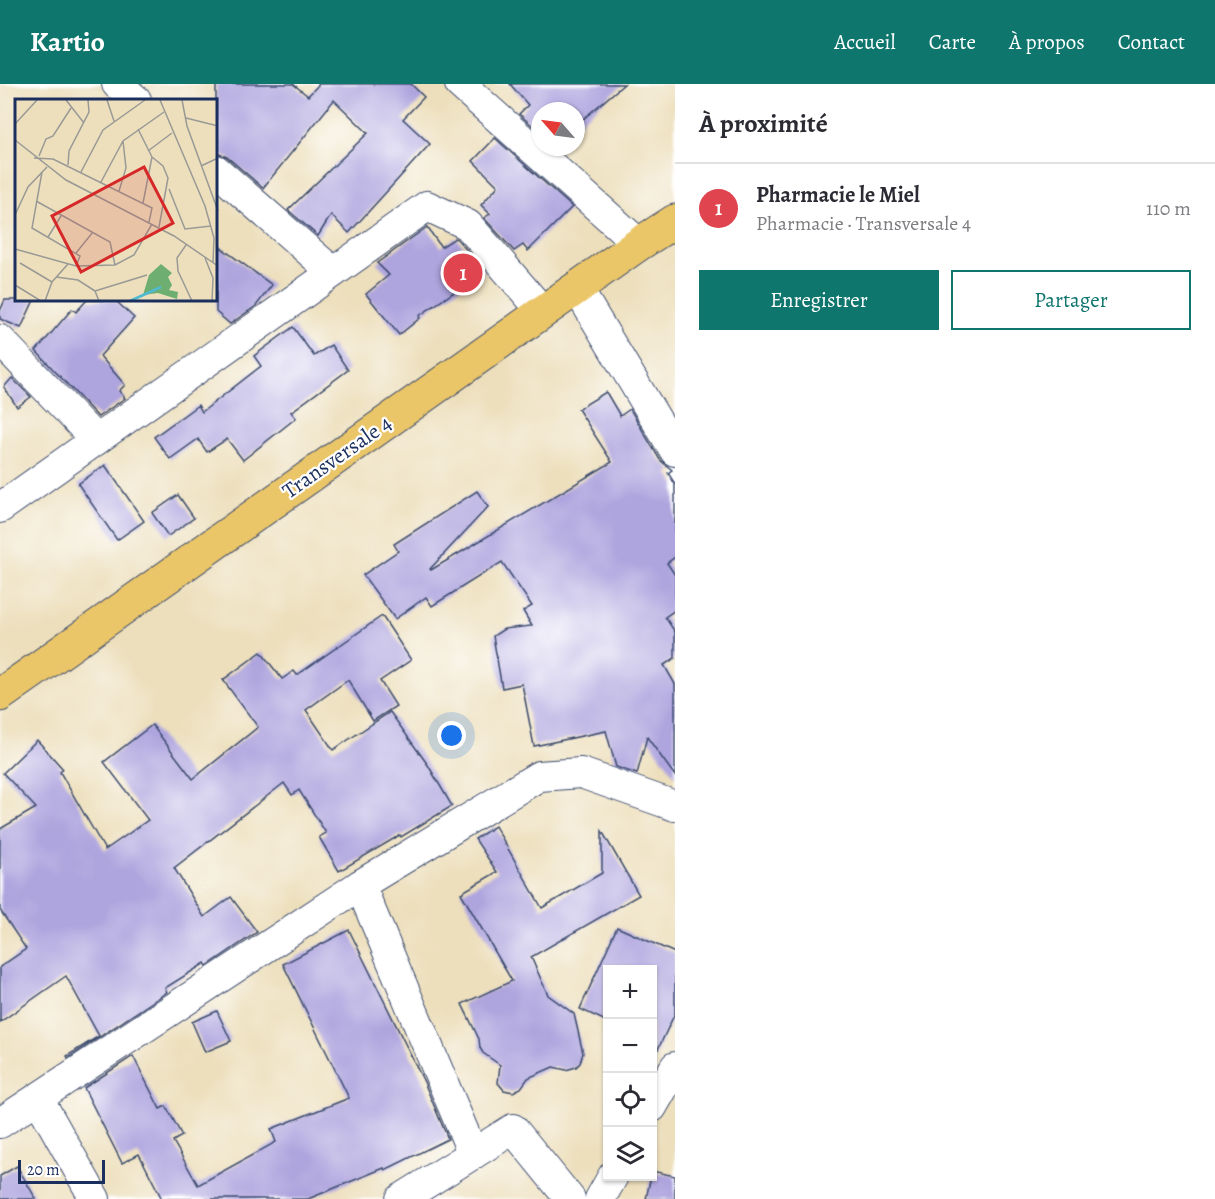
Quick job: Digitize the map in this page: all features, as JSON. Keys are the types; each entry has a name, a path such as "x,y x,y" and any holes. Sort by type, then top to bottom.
{"main road":[{"name":"Transversale 4","path":"0,695 639,244 675,221"}],"street":[{"path":"117,84 135,99"},
{"path":"460,84 639,244"},
{"path":"218,172 333,272"},
{"path":"0,508 426,206 468,225 543,312"},
{"path":"577,288 675,450"},
{"path":"0,340 96,440"},
{"path":"0,1123 360,885 539,776 580,773 675,806"},
{"path":"360,885 473,1154"},
{"path":"657,1098 675,1067"},
{"path":"38,1098 95,1199"},
{"path":"400,1199 513,1129 570,1199"},
{"path":"600,1199 610,1181"}],"building":[{"path":"216,84 293,84 308,96 319,84 411,84 424,97 403,119 430,144 349,233 331,215 318,236 288,210 368,133 334,100 263,188 227,157 218,154 218,99 216,99"},
{"path":"510,84 624,84 585,117 585,102 531,102 531,124 519,114 528,105"},
{"path":"495,138 572,207 528,251 523,245 514,251 484,218 490,214 481,205 498,186 473,161"},
{"path":"427,227 441,247 457,239 485,271 419,316 420,318 399,335 366,294 389,275 377,263"},
{"path":"218,245 272,285 256,306 230,324 216,312"},
{"path":"5,300 33,302 21,328 0,319 0,311"},
{"path":"85,302 117,302 134,318 100,356 125,385 119,391 125,398 98,417 36,351 72,309 76,312"},
{"path":"293,327 314,356 331,345 348,370 291,412 296,418 243,460 227,439 207,452 198,439 170,459 154,437 198,405 202,412 261,366 254,356"},
{"path":"12,378 31,397 17,407 4,387"},
{"path":"606,392 620,416 630,409 660,460 672,470 668,473 675,484 675,557 667,563 675,575 675,610 665,617 675,632 675,658 664,665 675,684 675,776 647,737 637,774 616,767 606,731 534,746 522,684 502,688 493,636 504,629 532,626 523,611 532,606 502,562 432,606 426,597 395,619 363,575 398,551 394,544 477,491 488,507 431,570 612,462 578,409"},
{"path":"105,465 144,521 117,540 78,484"},
{"path":"178,495 194,518 168,536 152,513"},
{"path":"382,616 411,660 380,681 396,706 373,721 348,680 306,710 333,750 390,712 428,765 452,806 339,871 319,837 326,833 299,790 292,795 284,783 174,868 204,917 231,897 257,932 207,966 205,963 165,988 167,992 68,1058 67,1056 99,1036 66,976 0,1022 0,967 26,949 0,910 0,829 36,808 3,773 37,740 63,769 60,772 105,850 148,820 104,762 152,725 193,779 258,727 223,680 261,652 282,679 294,671 297,675"},
{"path":"495,826 542,908 602,873 602,831 639,895 531,957 548,995 574,1014 583,1053 576,1067 566,1070 553,1067 528,1078 521,1088 513,1092 504,1090 498,1083 500,1065 483,1053 479,1039 462,1004 512,981 461,893 497,872 475,839"},
{"path":"617,927 675,953 675,1013 657,1051 657,965 603,965 603,1020 580,1009"},
{"path":"349,930 424,1082 448,1139 385,1170 384,1168 308,1199 162,1199 139,1154 122,1163 84,1088 133,1056 160,1109 166,1106 182,1136 173,1141 198,1185 276,1142 271,1129 349,1098 283,964"},
{"path":"217,1011 231,1041 205,1052 192,1022"},
{"path":"17,1166 36,1199 0,1199 0,1176"},
{"path":"657,1172 675,1176 675,1199 646,1199 650,1181 657,1181"}],"place":[{"name":"Pharmacie le Miel","path":"463,273"}]}
